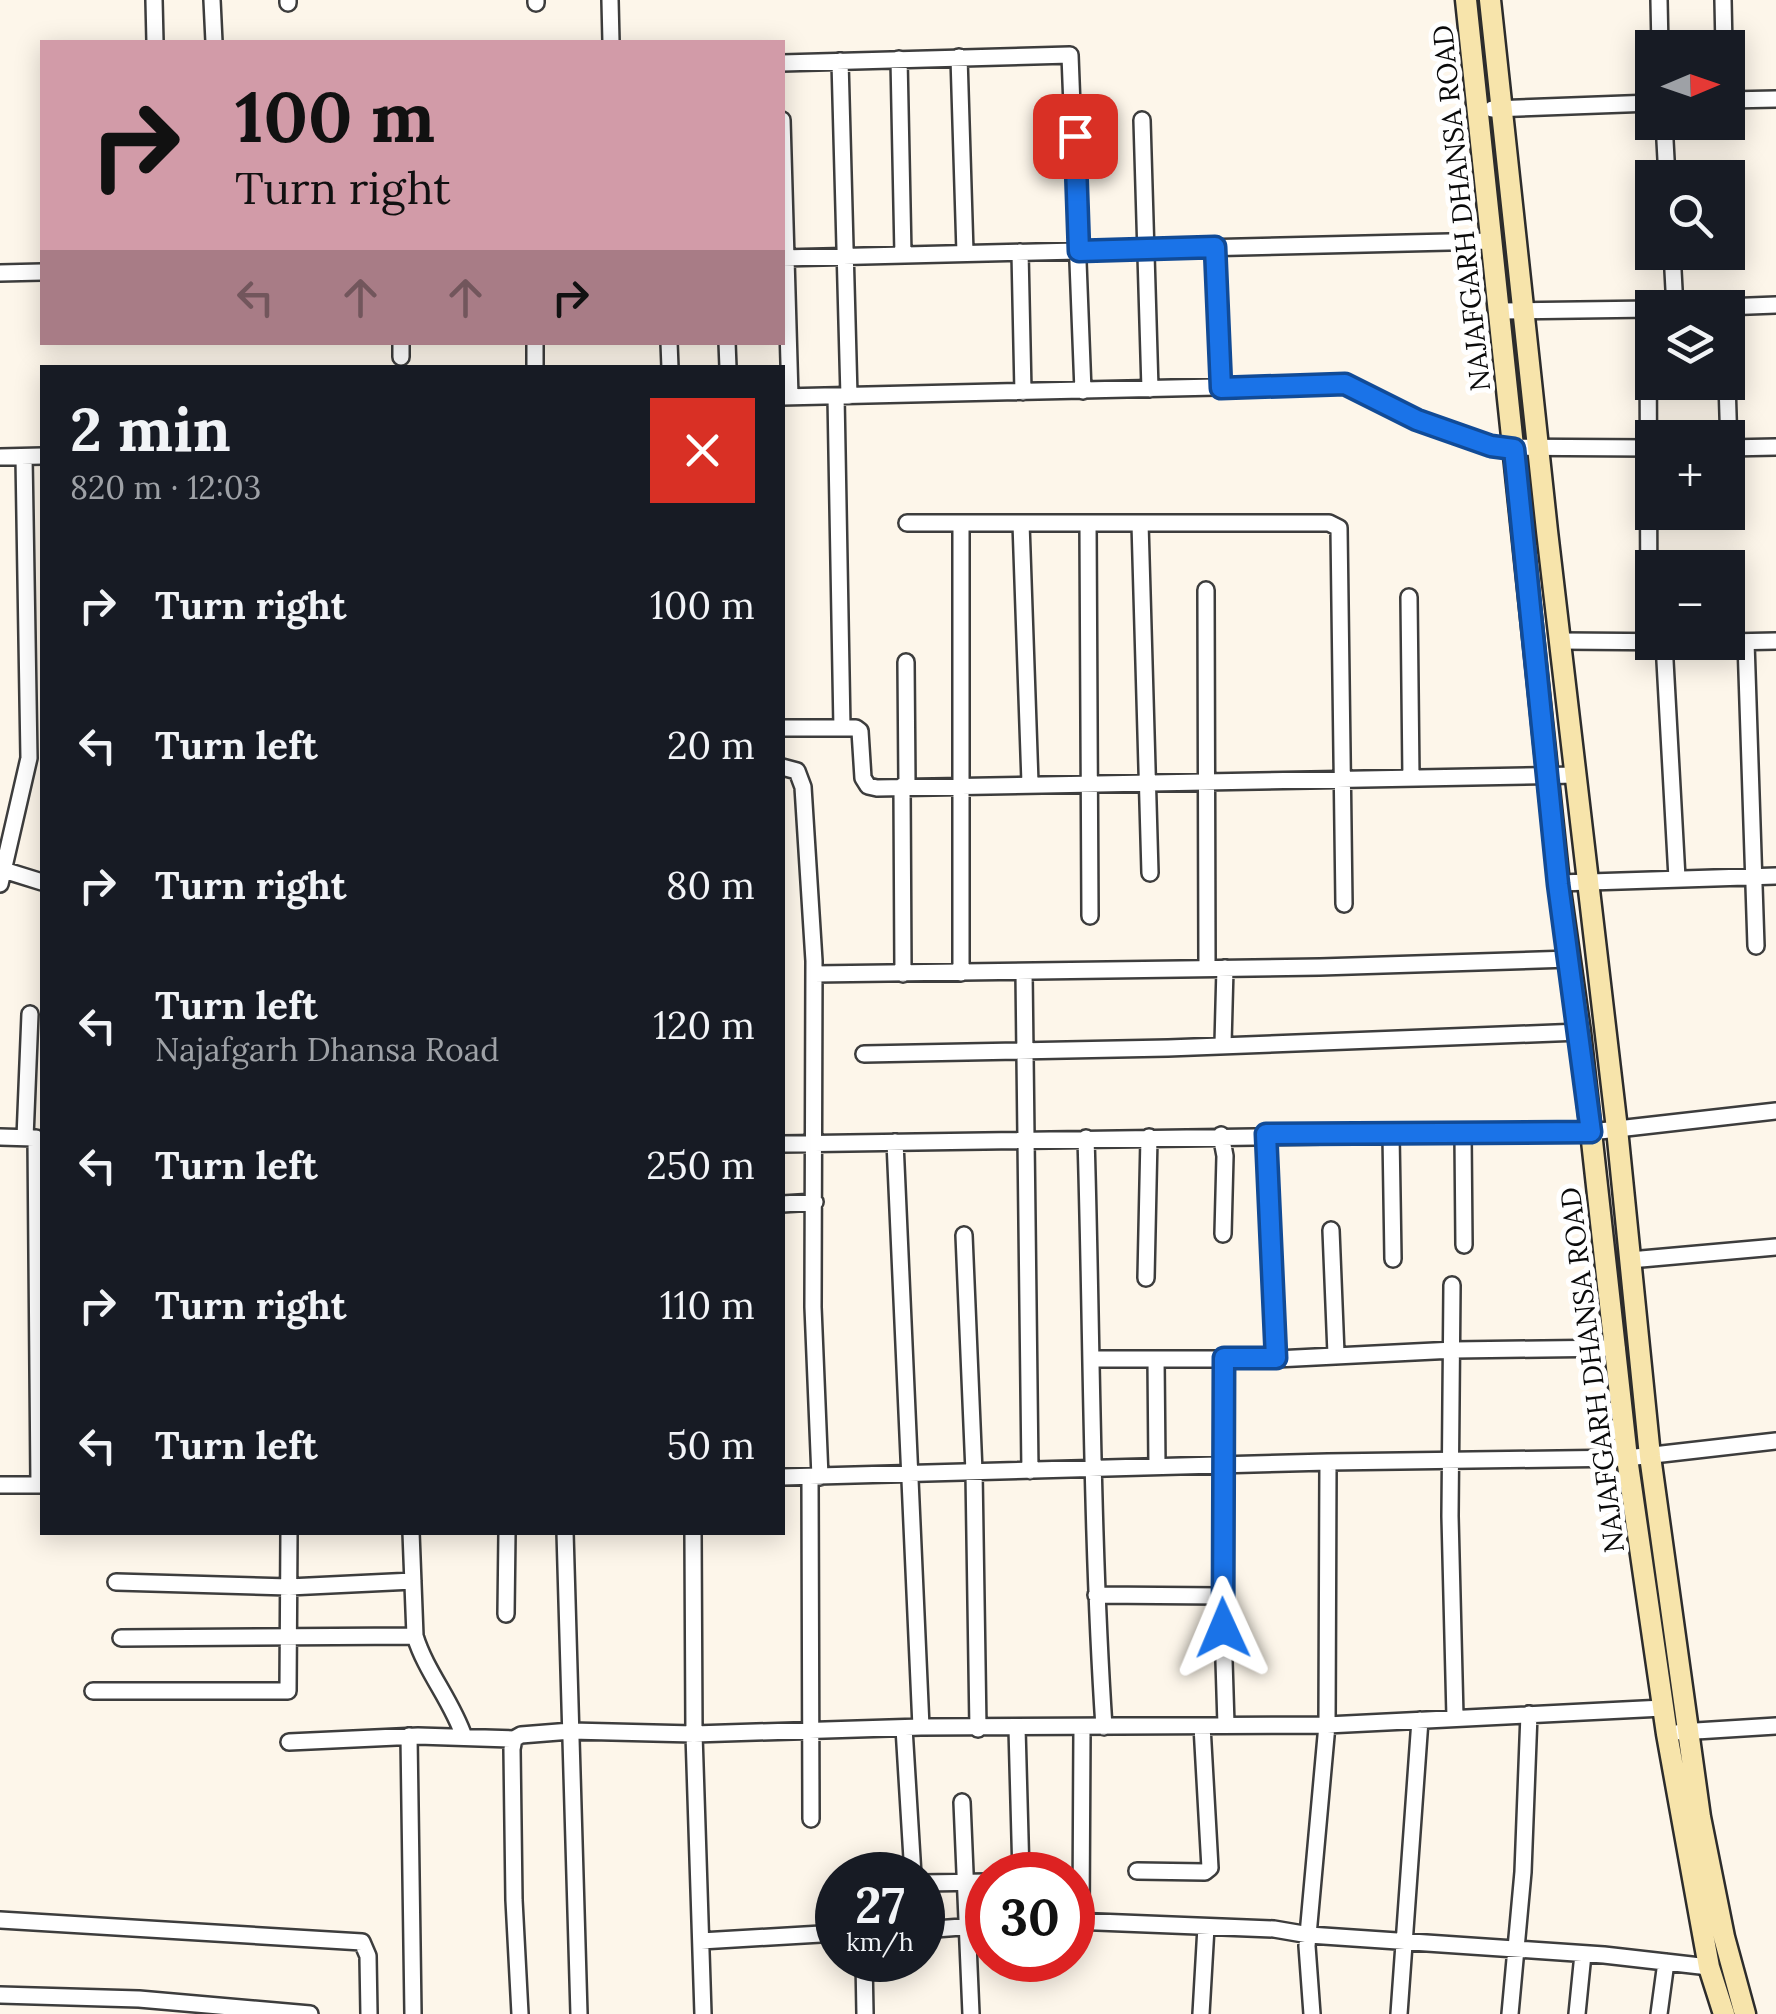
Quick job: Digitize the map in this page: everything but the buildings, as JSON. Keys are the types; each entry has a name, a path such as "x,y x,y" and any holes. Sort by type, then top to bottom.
{"main road":[{"name":"NAJAFGARH DHANSA ROAD","path":"1466,0 1558,884 1580,1032 1627,1458 1666,1734 1709,1967 1724,2014"},
{"name":"NAJAFGARH DHANSA ROAD","path":"1490,0 1650,1456 1707,1851 1745,2014"}],"street":[{"path":"154,0 155,40"},
{"path":"212,0 214,40"},
{"path":"610,0 612,40"},
{"path":"1659,0 1660,30"},
{"path":"1723,0 1724,30"},
{"path":"785,63 1062,53 1073,59 1083,391"},
{"path":"959,57 965,254"},
{"path":"899,59 903,255"},
{"path":"840,61 845,256 842,728"},
{"path":"1745,99 1776,98"},
{"path":"1478,110 1635,104"},
{"path":"1142,120 1150,389"},
{"path":"1491,241 785,258 786,397 1345,384 1417,420 1491,446 1635,448"},
{"path":"1215,247 1221,388"},
{"path":"1020,252 1023,392"},
{"path":"0,273 40,272"},
{"path":"1745,306 1776,305"},
{"path":"1499,311 1635,309"},
{"path":"1745,448 1776,447"},
{"path":"0,458 40,456"},
{"path":"24,457 29,758 1,874 40,882"},
{"path":"1022,523 1030,783"},
{"path":"1088,523 1090,916"},
{"path":"1140,523 1150,873"},
{"path":"907,524 1328,523 1339,528 1344,904"},
{"path":"961,973 962,524"},
{"path":"1206,590 1206,968"},
{"path":"1409,597 1411,778"},
{"path":"1756,946 1746,642 1776,641"},
{"path":"1560,642 1635,643"},
{"path":"1658,660 1677,878"},
{"path":"903,974 906,662"},
{"path":"785,728 860,731 863,778 868,786 1577,775"},
{"path":"785,769 796,771 804,787 814,974 811,1818"},
{"path":"1558,884 1776,876"},
{"path":"814,974 1570,959"},
{"path":"1223,1044 1224,968"},
{"path":"1024,972 1030,1471"},
{"path":"30,1014 40,1335"},
{"path":"864,1054 1580,1032"},
{"path":"785,1144 1591,1132 1776,1111"},
{"path":"1266,1134 1276,1358"},
{"path":"1391,1134 1393,1259"},
{"path":"1463,1134 1464,1245"},
{"path":"1221,1136 1225,1156 1224,1234"},
{"path":"0,1137 34,1138"},
{"path":"1146,1278 1149,1137"},
{"path":"1086,1138 1096,1596 1104,1727"},
{"path":"894,1142 910,1474 913,1852"},
{"path":"785,1204 815,1202"},
{"path":"1331,1230 1336,1354"},
{"path":"964,1234 974,1472 978,1729"},
{"path":"1630,1260 1776,1247"},
{"path":"1452,1284 1455,1717"},
{"path":"1093,1359 1617,1348"},
{"path":"1224,1358 1222,1596 1226,1726"},
{"path":"1156,1359 1157,1467"},
{"path":"785,1477 1627,1458 1776,1440"},
{"path":"1312,2014 1308,1935 1327,1725 1328,1462"},
{"path":"0,1485 40,1485"},
{"path":"94,1691 283,1692 290,1686 288,1535"},
{"path":"411,1535 415,1636 464,1737"},
{"path":"506,1535 506,1614"},
{"path":"565,1535 580,2014"},
{"path":"693,1535 694,1734 703,2014"},
{"path":"116,1582 289,1587 413,1581"},
{"path":"1096,1596 1222,1596"},
{"path":"121,1638 415,1636"},
{"path":"289,1742 409,1736 514,1739 531,1733 571,1731 694,1734 913,1727 1327,1725 1663,1708"},
{"path":"1510,2014 1518,1950 1529,1714"},
{"path":"1399,2014 1420,1720"},
{"path":"1137,1871 1206,1872 1210,1868 1202,1726"},
{"path":"1666,1734 1776,1726"},
{"path":"1018,1728 1021,1852"},
{"path":"1078,1852 1082,1728"},
{"path":"409,1736 412,2014"},
{"path":"514,1739 512,1823 520,2014"},
{"path":"945,1883 965,1883 962,1802"},
{"path":"0,1920 362,1942 368,1956 370,2014"},
{"path":"1095,1922 1274,1930 1709,1967"},
{"path":"1201,2014 1206,1927"},
{"path":"701,1941 815,1934"},
{"path":"1578,2014 1583,1954"},
{"path":"1659,2014 1666,1962"},
{"path":"864,1982 865,2014"},
{"path":"970,1982 972,2014"},
{"path":"0,1994 139,1999 310,2014"}],"route":[{"path":"1075,136 1079,251 1215,247 1221,388 1345,384 1417,420 1491,446 1514,449 1558,884 1591,1132 1266,1134 1276,1358 1224,1358 1223,1628"}]}
